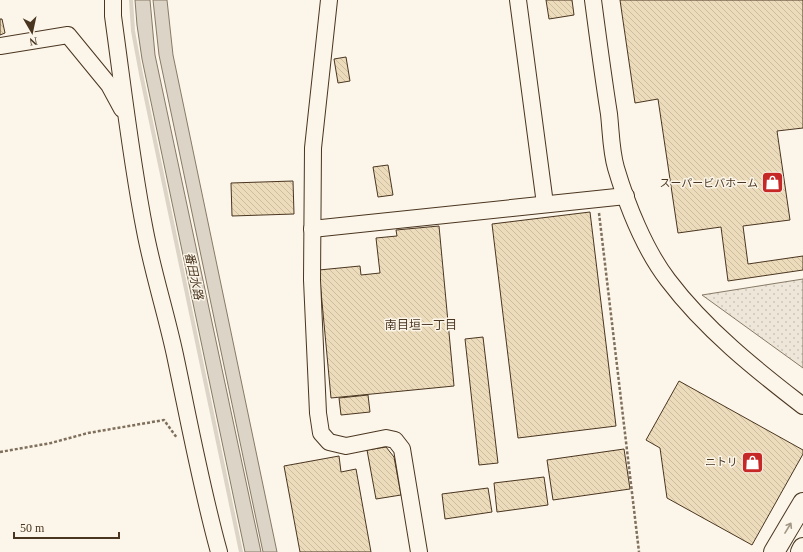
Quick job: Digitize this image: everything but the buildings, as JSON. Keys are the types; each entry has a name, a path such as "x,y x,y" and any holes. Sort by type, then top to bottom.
{"main road":[{"path":"774,552 803,504"},
{"path":"801,552 803,548"}],"street":[{"path":"113,0 113,16 127,120 145,229 155,277 172,342 208,510 219,552"},
{"path":"329,0 313,148 312,280 318,413 321,433 329,442 346,446 386,438 395,440 402,449 419,552"},
{"path":"518,0 546,204"},
{"path":"593,0 616,167 626,196 646,244 667,279 691,308 725,341 779,388 803,406"},
{"path":"0,46 68,36 109,85 127,120"},
{"path":"312,229 626,196"}],"path":[{"path":"597,199 639,552"},
{"path":"0,452 51,443 88,433 164,420 177,439"}],"shaded area":[{"path":"803,279 803,368 702,295"}],"water":[{"name":"番田水路","path":"135,0 150,0 155,55 261,552 245,552 142,59"},
{"path":"153,0 167,0 173,55 277,552 263,552 159,55"}],"waterway":[{"name":"番田水路","path":"131,0 133,31 141,74 241,552"}],"place":[{"name":"スーパービバホーム","path":"773,183"},
{"name":"ニトリ","path":"753,462"}],"district":[{"name":"南目垣一丁目","path":"421,325"}]}
